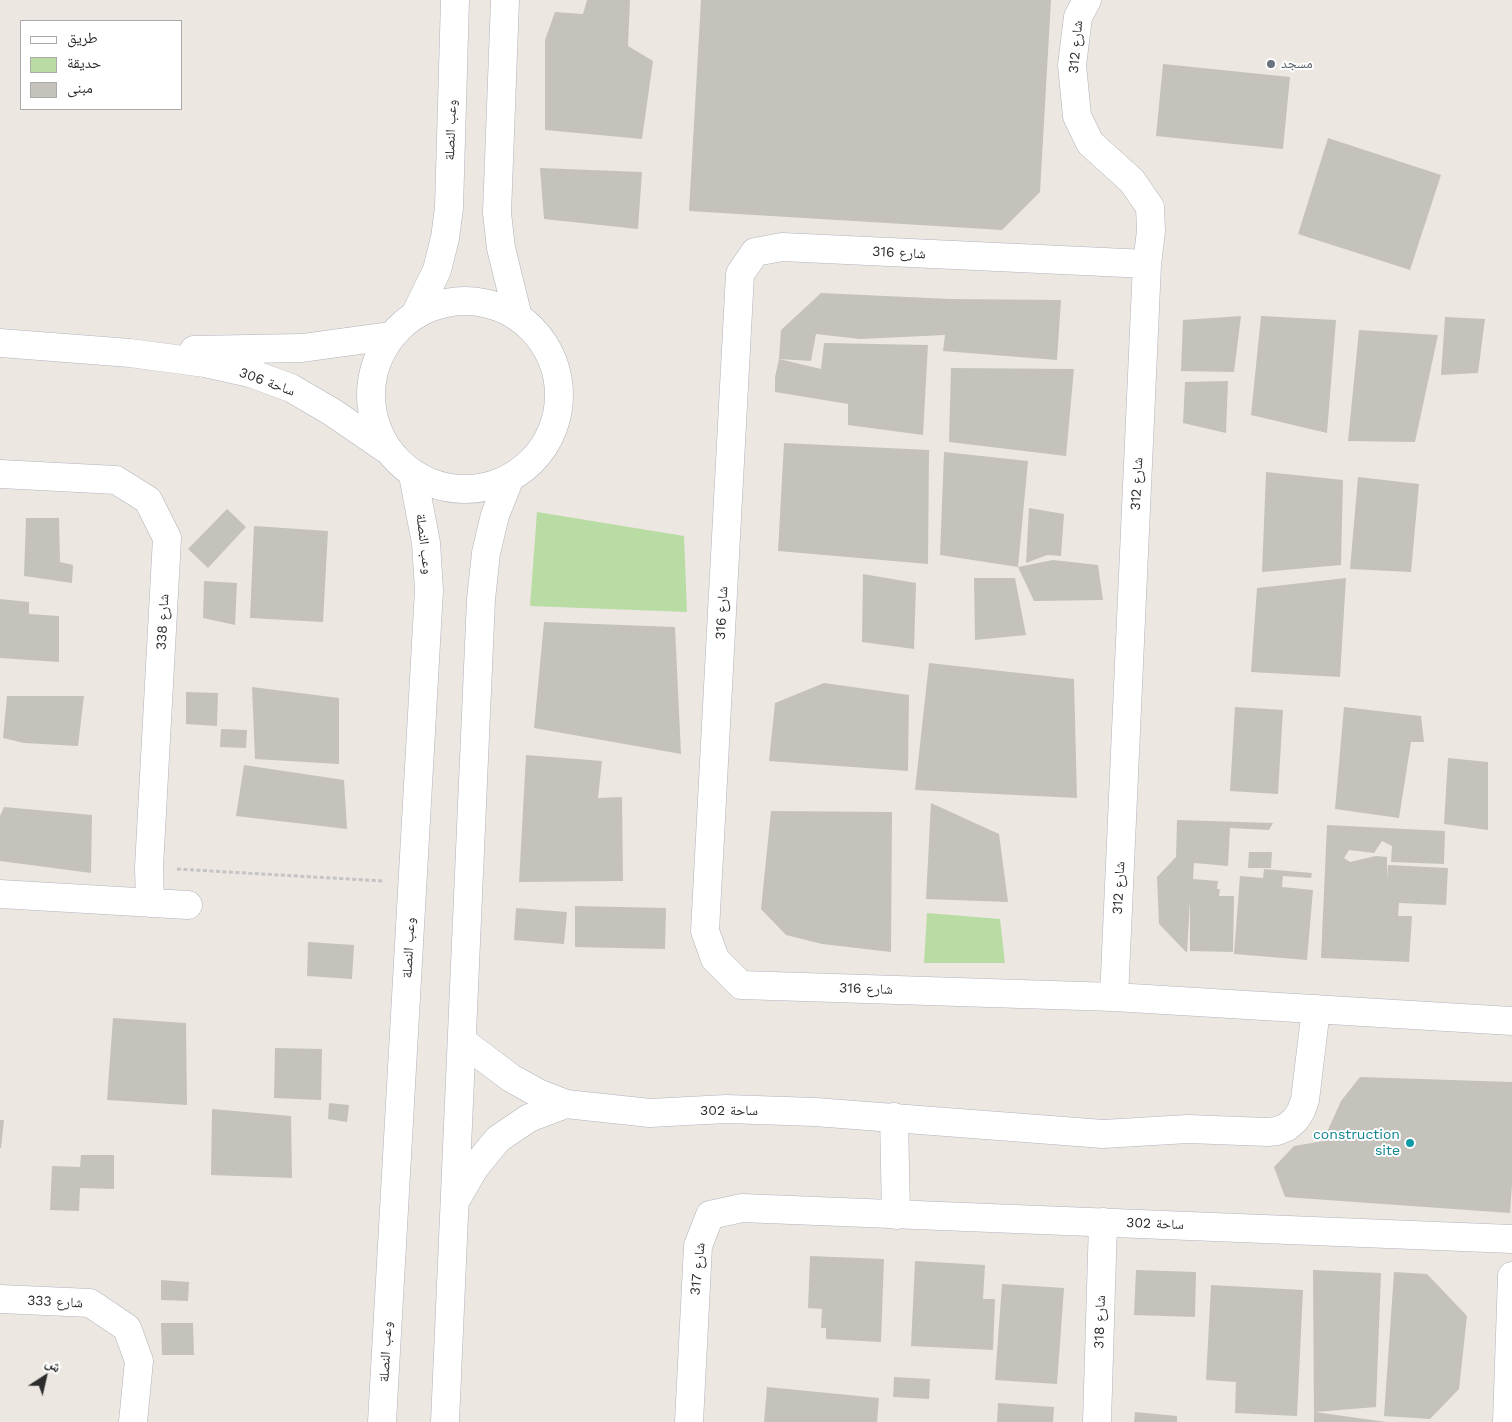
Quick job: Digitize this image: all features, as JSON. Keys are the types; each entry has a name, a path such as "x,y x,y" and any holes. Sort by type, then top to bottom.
{"street":[{"name":"وعب النصلة","path":"416,313 437,270 445,238 449,208 455,0"},
{"path":"505,0 497,213 501,248 518,317"},
{"name":"شارع 312","path":"1087,0 1078,17 1072,65 1077,116 1090,143 1132,181 1150,207 1151,231 1147,264 1114,997"},
{"name":"شارع 316","path":"1114,997 741,985 715,959 705,931 740,274 755,252 782,247 1147,264"},
{"path":"468,300 494,305 518,317 542,339 556,368 560,400 553,432 535,460 509,480 478,489 444,488 413,475 388,451 374,424 370,394 375,363 390,336 416,313 441,303 468,300"},
{"name":"ساحة 306","path":"130,353 207,349 302,348 390,336"},
{"name":"ساحة 306","path":"0,343 130,353 205,362 250,373 291,388 332,412 388,451"},
{"name":"شارع 338","path":"0,474 116,480 148,500 167,538 149,867 150,903"},
{"name":"وعب النصلة","path":"382,1422 429,590 426,543 413,475"},
{"path":"445,1422 481,599 486,553 495,516 509,480"},
{"path":"0,894 188,906"},
{"path":"1114,997 1512,1021"},
{"name":"ساحة 302","path":"462,1041 511,1078 538,1093 566,1104 650,1113 726,1109 815,1112 1103,1134 1188,1129 1277,1131 1295,1120 1305,1100 1316,1009"},
{"name":"ساحة 302","path":"456,1200 475,1167 498,1139 528,1118 566,1104"},
{"path":"894,1118 896,1215"},
{"name":"شارع 317","path":"689,1422 698,1246 710,1215 742,1208 896,1215"},
{"name":"ساحة 302","path":"896,1215 1512,1239"},
{"name":"شارع 318","path":"1097,1422 1103,1222"},
{"path":"1507,1422 1512,1276"},
{"name":"شارع 333","path":"0,1299 90,1303 127,1328 139,1361 133,1422"}],"path":[{"path":"149,867 413,882"}],"green space":[{"path":"537,512 684,536 687,612 530,606"},
{"path":"927,913 1000,919 1005,963 924,963"}],"building":[{"path":"587,0 630,0 628,46 653,61 642,139 545,130 545,40 555,12 583,14"},
{"path":"701,0 1051,0 1040,192 1002,230 689,211"},
{"path":"1163,64 1290,77 1283,149 1156,136"},
{"path":"1328,138 1441,175 1410,270 1298,234"},
{"path":"540,168 642,172 638,229 544,219"},
{"path":"821,293 950,299 1061,300 1057,360 943,351 945,335 860,339 816,334 811,361 779,359 781,330"},
{"path":"1241,316 1234,372 1181,371 1183,320"},
{"path":"1261,316 1336,320 1327,433 1251,415"},
{"path":"1445,317 1485,319 1478,373 1441,375"},
{"path":"1359,330 1438,335 1415,442 1348,441"},
{"path":"824,343 928,345 923,435 848,425 848,404 775,392 775,377 779,359 821,369"},
{"path":"951,368 1074,369 1066,456 949,442"},
{"path":"1228,381 1226,433 1183,423 1185,382"},
{"path":"784,443 929,450 928,564 778,551"},
{"path":"944,452 1028,461 1018,567 940,555"},
{"path":"1266,472 1343,480 1341,565 1262,572"},
{"path":"1358,477 1419,484 1411,572 1350,569"},
{"path":"1029,508 1064,514 1061,556 1047,555 1026,563"},
{"path":"227,509 246,527 208,568 188,549"},
{"path":"26,518 59,518 60,562 73,565 72,583 24,576"},
{"path":"254,526 328,531 323,622 250,618"},
{"path":"1053,560 1098,565 1103,600 1034,601 1018,567"},
{"path":"863,574 916,583 914,649 862,642"},
{"path":"974,578 1015,578 1026,635 975,640"},
{"path":"1346,578 1340,677 1251,672 1257,588"},
{"path":"204,581 237,583 235,625 203,618"},
{"path":"0,599 29,602 29,614 59,616 59,662 0,658"},
{"path":"544,622 675,627 681,754 534,728"},
{"path":"929,663 1074,679 1077,798 915,790"},
{"path":"824,683 909,695 908,771 769,761 775,703"},
{"path":"252,687 339,698 339,764 255,759"},
{"path":"186,692 218,693 217,726 186,724"},
{"path":"7,696 84,696 78,746 24,743 3,738"},
{"path":"1235,707 1283,710 1278,794 1230,791"},
{"path":"1344,707 1421,716 1424,742 1411,742 1399,818 1335,809"},
{"path":"221,729 247,730 246,748 220,747"},
{"path":"526,755 602,761 598,798 622,797 623,881 519,882"},
{"path":"1448,758 1488,762 1488,830 1444,824"},
{"path":"244,765 344,780 347,829 236,816"},
{"path":"931,803 999,834 1008,902 926,899"},
{"path":"4,807 92,815 91,873 0,861 0,816"},
{"path":"771,811 892,812 891,952 822,944 786,935 761,909"},
{"path":"1177,820 1273,823 1269,830 1230,828 1228,866 1194,863 1193,879 1218,881 1217,889 1220,889 1219,896 1234,896 1233,952 1190,951 1190,900 1187,953 1159,924 1157,877 1176,857"},
{"path":"1327,825 1445,831 1444,864 1391,862 1392,846 1382,841 1374,853 1349,850 1344,858 1350,862 1376,856 1387,857 1387,880 1388,865 1448,868 1446,905 1399,903 1398,916 1412,916 1409,962 1321,958"},
{"path":"1249,852 1272,852 1271,868 1248,868"},
{"path":"1264,869 1312,873 1311,878 1283,876 1282,887 1313,890 1307,960 1234,954 1240,876 1263,878"},
{"path":"575,906 666,908 665,949 575,947"},
{"path":"516,908 567,912 564,944 514,940"},
{"path":"308,942 354,945 352,979 307,976"},
{"path":"113,1018 186,1023 187,1105 107,1100"},
{"path":"275,1048 322,1049 321,1100 274,1098"},
{"name":"construction site","path":"1360,1077 1512,1082 1512,1184 1510,1213 1285,1197 1274,1167 1294,1146 1323,1141 1341,1101"},
{"path":"329,1103 349,1105 347,1122 328,1119"},
{"path":"212,1109 291,1116 292,1178 211,1175"},
{"path":"0,1120 4,1120 1,1148 0,1148"},
{"path":"81,1155 114,1155 114,1189 80,1188 79,1211 50,1210 52,1166 80,1167"},
{"path":"810,1256 884,1259 881,1342 826,1339 826,1328 821,1328 822,1309 808,1308"},
{"path":"915,1261 985,1265 983,1299 995,1299 993,1350 911,1346"},
{"path":"1136,1270 1196,1272 1195,1317 1134,1315"},
{"path":"1313,1270 1381,1273 1376,1407 1315,1412 1386,1422 1314,1422"},
{"path":"1394,1272 1427,1274 1467,1316 1459,1389 1430,1419 1384,1416"},
{"path":"161,1280 189,1282 188,1301 161,1300"},
{"path":"1002,1284 1064,1288 1057,1384 995,1380"},
{"path":"1211,1285 1303,1290 1297,1416 1235,1413 1236,1382 1206,1380"},
{"path":"161,1323 193,1323 194,1355 162,1355"},
{"path":"894,1377 930,1379 929,1399 893,1397"},
{"path":"767,1387 879,1398 877,1422 764,1422"},
{"path":"998,1403 1054,1407 1053,1422 997,1422"},
{"path":"1135,1412 1177,1416 1177,1422 1134,1422"}],"place":[{"name":"مسجد","path":"1271,64"},
{"name":"construction site","path":"1410,1143"}]}
